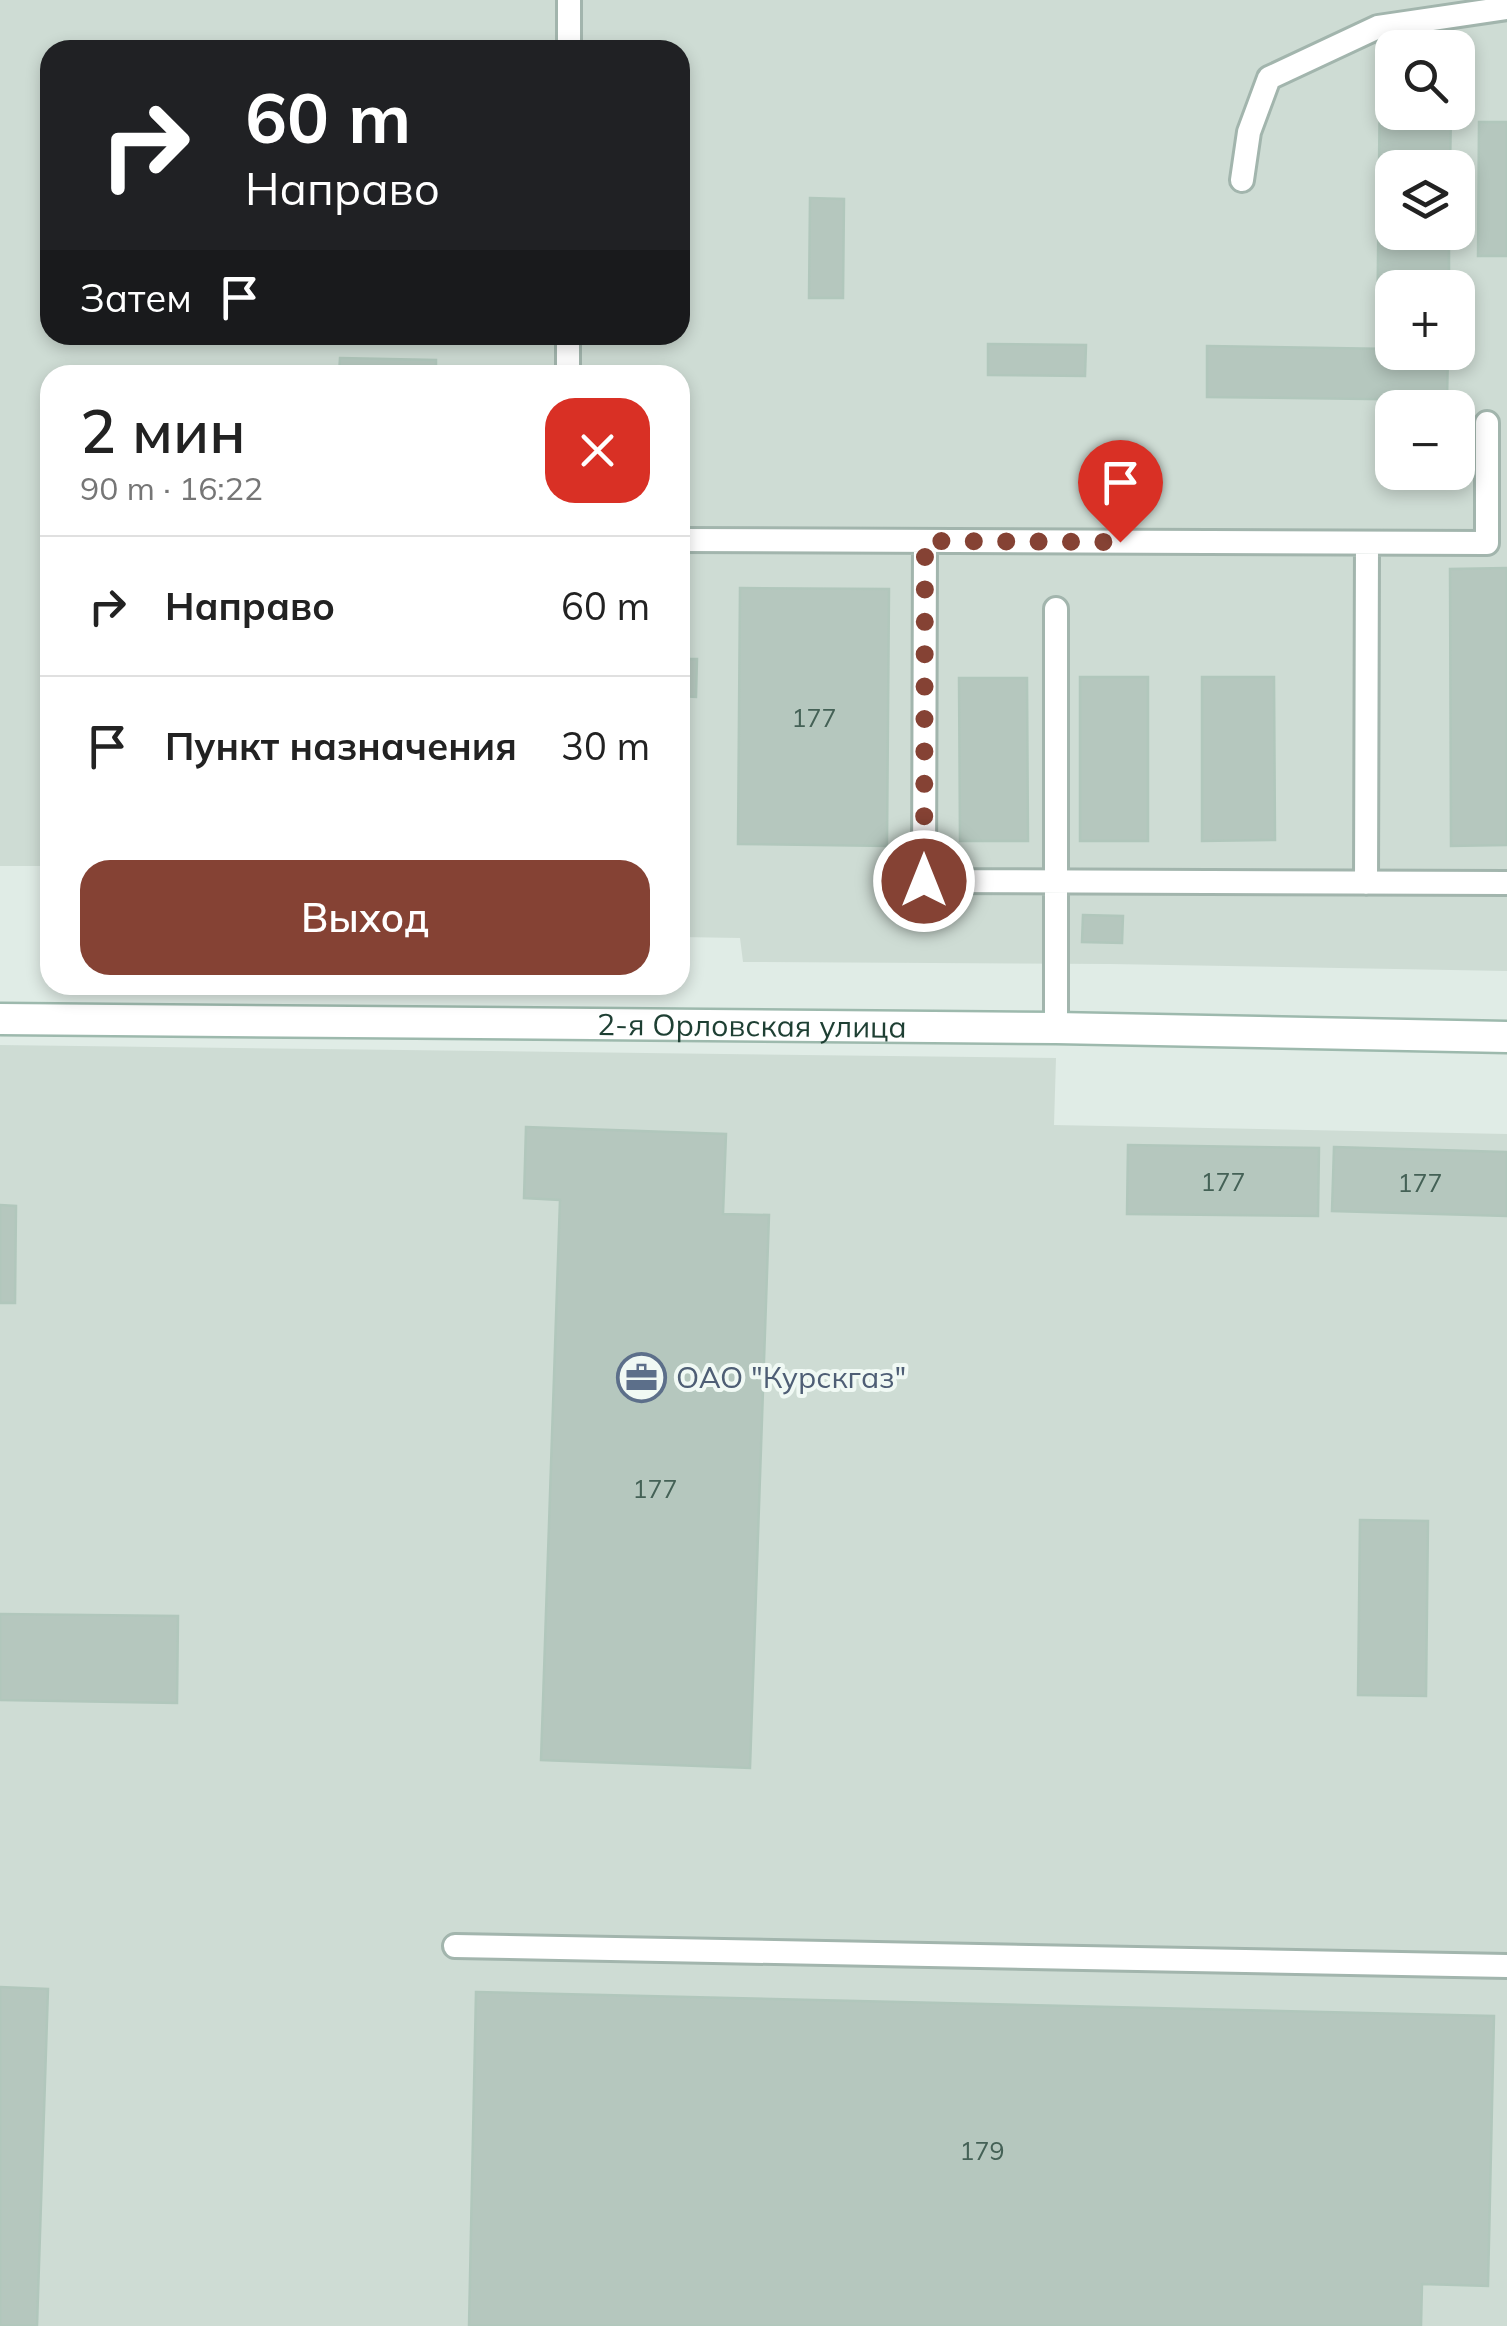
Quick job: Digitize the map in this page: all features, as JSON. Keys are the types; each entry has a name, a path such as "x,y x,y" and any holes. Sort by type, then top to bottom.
{"street":[{"name":"2-я Орловская улица","path":"0,1018 1056,1028 1507,1037"}],"lane":[{"path":"569,0 569,40"},
{"path":"1242,180 1249,132 1269,78 1378,27 1507,8"},
{"path":"690,540 1487,543 1487,424"},
{"path":"925,541 924,881 1507,884"},
{"path":"1366,883 1367,543"},
{"path":"1056,609 1056,1028"},
{"path":"456,1946 1507,1966"}],"shaded area":[{"path":"0,0 1507,0 1507,971 743,962 740,938 690,937 690,365 40,365 40,866 0,866"},
{"path":"0,1045 1056,1058 1054,1125 1507,1134 1507,2326 0,2326"}],"building":[{"path":"1479,122 1507,122 1507,256 1478,256"},
{"path":"1379,130 1451,130 1450,150 1379,150"},
{"path":"810,198 844,199 843,298 809,298"},
{"path":"1378,250 1449,250 1449,270 1378,270"},
{"path":"988,344 1086,345 1085,376 988,375"},
{"path":"1207,346 1375,349 1375,370 1448,370 1447,390 1375,390 1375,399 1207,397"},
{"path":"340,358 436,360 436,365 340,365"},
{"path":"1507,568 1507,845 1451,846 1450,569"},
{"path":"740,588 889,589 887,846 738,844"},
{"path":"690,659 697,659 696,697 690,697"},
{"path":"1080,677 1148,677 1148,841 1080,841"},
{"path":"1202,677 1274,677 1275,840 1202,841"},
{"path":"959,678 1027,678 1028,841 960,841"},
{"path":"1083,915 1123,916 1122,943 1082,942"},
{"path":"526,1127 726,1134 723,1214 769,1215 750,1768 541,1760 560,1200 524,1198"},
{"path":"1128,1145 1319,1148 1318,1216 1127,1214"},
{"path":"1334,1147 1507,1152 1507,1216 1332,1211"},
{"path":"0,1205 16,1206 15,1303 0,1303"},
{"path":"1360,1520 1428,1521 1426,1696 1358,1695"},
{"path":"0,1614 178,1616 177,1703 0,1700"},
{"path":"0,1987 48,1989 37,2326 0,2326"},
{"path":"476,1992 1494,2016 1488,2286 1422,2284 1421,2326 469,2326"}],"place":[{"name":"ОАО \"Курскгаз\"","path":"641,1377"}],"route":[{"path":"924,881 925,541 1120,542"}]}
